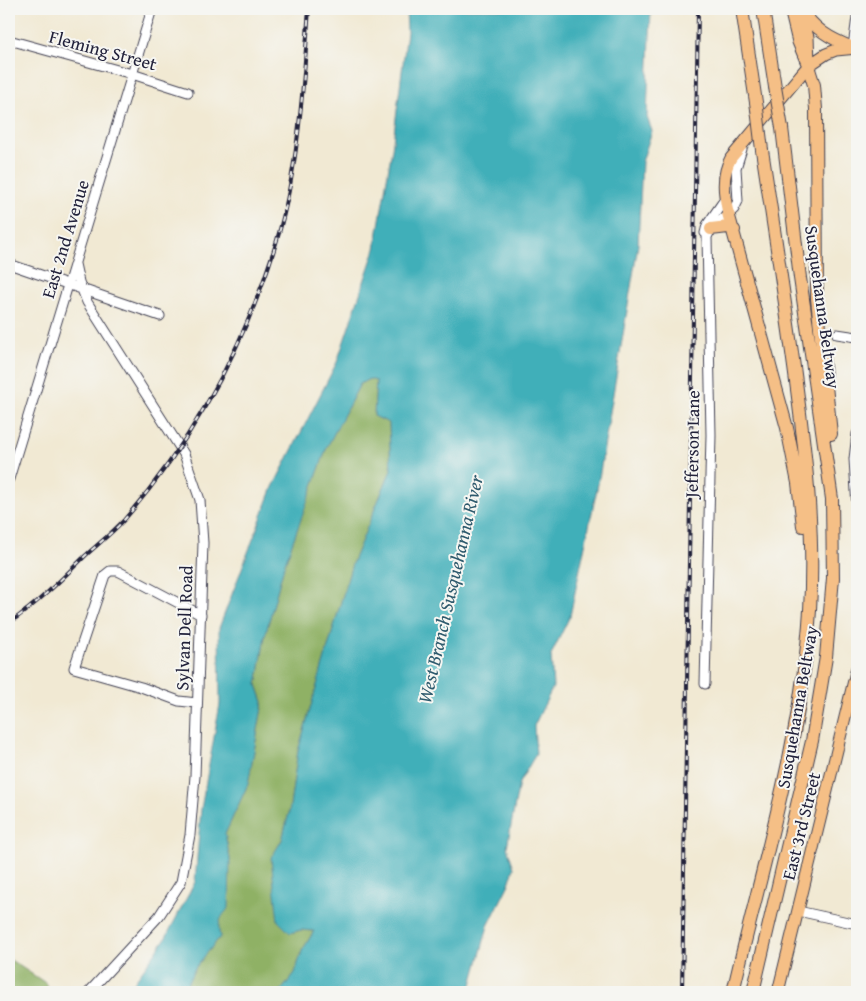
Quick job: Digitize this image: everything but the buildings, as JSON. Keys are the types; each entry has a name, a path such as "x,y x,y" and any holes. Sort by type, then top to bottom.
{"highway":[{"name":"Susquehanna Beltway","path":"753,992 812,741 826,657 833,578 832,499 800,278 782,128 763,9"},
{"name":"Susquehanna Beltway","path":"733,992 789,755 804,675 811,581 810,493 794,362 742,10"},
{"path":"808,66 814,85 816,109 817,299 833,463 832,499"},
{"path":"728,213 787,428 798,483 804,554 804,675"},
{"path":"709,233 728,227 734,230"}],"main road":[{"path":"790,9 798,42 808,66"},
{"path":"801,9 808,37 808,66"},
{"path":"801,9 825,34 855,48"},
{"path":"728,213 724,178 728,162 748,136 808,66 826,54 855,48"},
{"name":"East 3rd Street","path":"778,992 857,668"}],"street":[{"name":"East 2nd Avenue","path":"9,479 152,9"},
{"path":"855,48 857,17"},
{"name":"Fleming Street","path":"9,40 132,74 188,92"},
{"path":"709,233 738,201 736,168 748,136"},
{"name":"Jefferson Lane","path":"705,684 711,443 709,233 705,232 707,225 725,199"},
{"path":"9,264 160,316"},
{"name":"Sylvan Dell Road","path":"75,264 81,290 96,317 177,440 196,484 203,518 193,805 181,882 159,916 89,992"},
{"path":"837,334 857,337"},
{"path":"857,434 854,460 857,508"},
{"path":"197,703 179,701 141,687 74,668 105,575 110,571 118,571 201,615"},
{"path":"798,910 857,924"}],"green space":[{"path":"369,379 376,381 374,416 389,422 391,470 352,564 298,751 289,813 282,840 272,858 290,933 301,930 314,931 302,951 295,973 280,992 183,992 195,968 220,937 218,927 230,859 225,834 248,784 263,702 257,685 265,636 284,566 327,447 360,384"},
{"path":"9,959 47,984 48,990 45,992 9,992"}],"water":[{"name":"West Branch Susquehanna River","path":"406,9 651,9 647,117 652,131 642,162 638,245 598,484 570,616 551,655 553,687 534,726 536,754 519,783 507,847 514,868 509,884 488,926 470,992 280,992 295,973 302,951 314,931 301,930 290,933 278,921 271,858 282,840 289,813 298,751 352,564 391,470 389,423 374,416 376,381 369,379 360,384 327,447 284,566 265,636 257,685 263,702 248,784 225,834 230,859 229,908 223,914 220,921 220,937 195,968 183,992 127,992 165,939 195,882 201,809 220,704 219,628 273,487 337,362 375,249 392,149 407,32"}],"railway":[{"path":"9,623 48,591 124,520 173,457 195,423 233,352 250,316 264,278 284,212 299,125 309,9"},
{"path":"682,992 698,9"}]}
